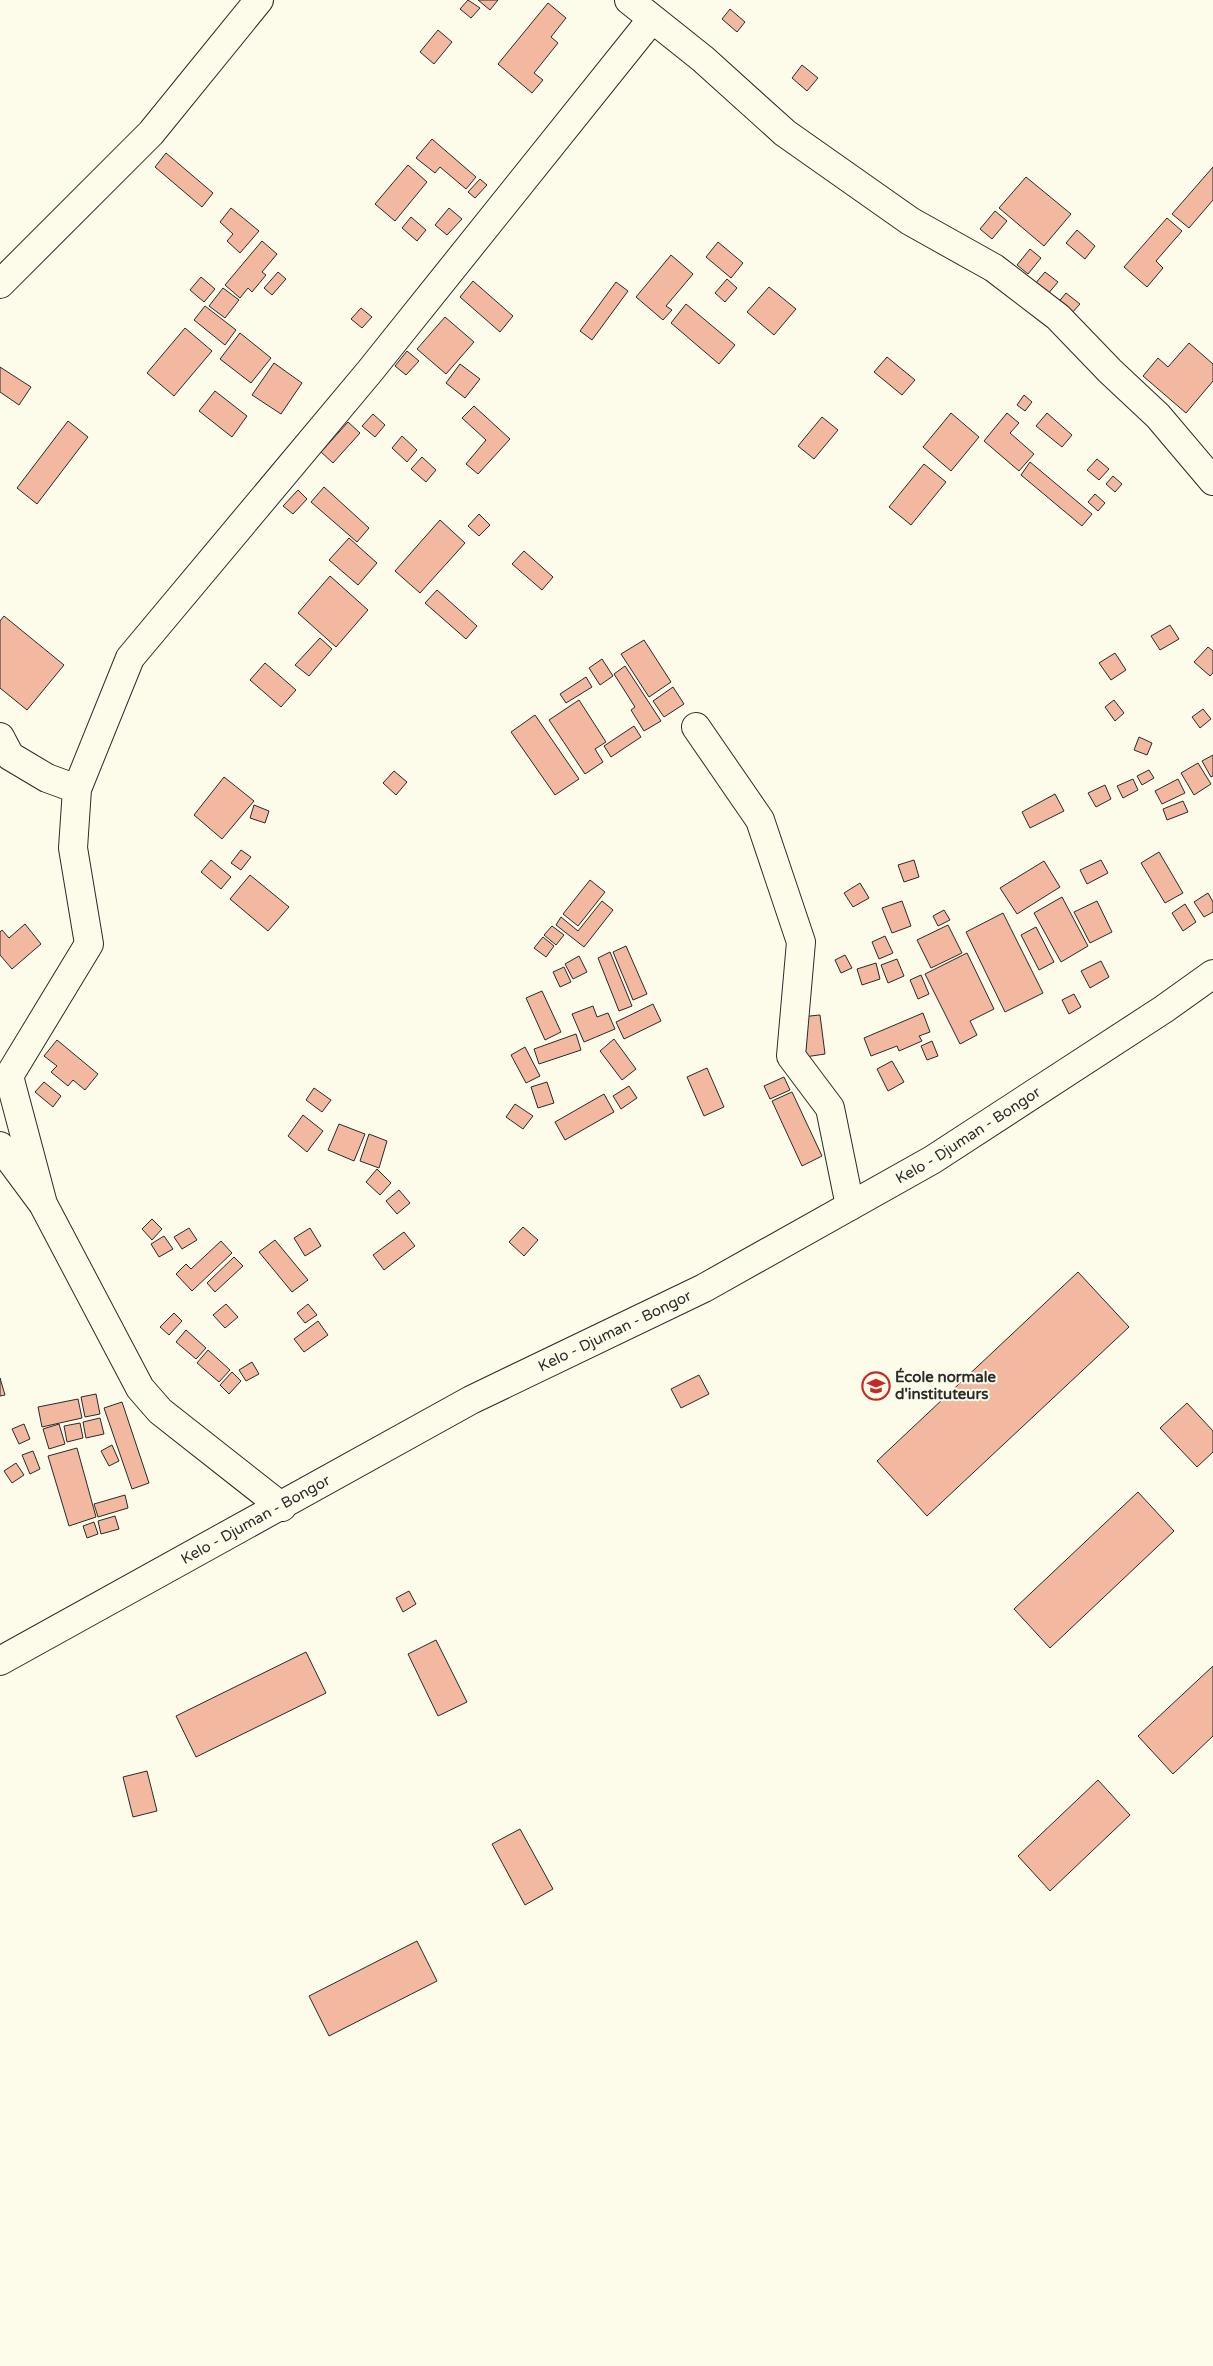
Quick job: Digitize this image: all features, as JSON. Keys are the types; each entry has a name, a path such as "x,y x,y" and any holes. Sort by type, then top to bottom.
{"main road":[{"path":"0,284 151,134 259,0"},
{"path":"629,0 703,59 785,132 910,221 994,268 1058,317 1110,371 1158,416 1213,482"},
{"path":"43,1204 9,1076 89,944 73,848 77,789 130,658 370,371 652,19"},
{"path":"696,727 760,820 801,942 791,1056 830,1108 850,1206"},
{"path":"0,737 10,756 47,778 77,789"},
{"name":"Kelo - Djuman - Bongor","path":"0,1661 282,1507 471,1400 704,1288 932,1160 1164,1009 1213,974"},
{"path":"0,1146 43,1204 140,1388 160,1411 282,1507"}],"building":[{"path":"468,0 480,8 471,18 460,9"},
{"path":"478,0 498,0 490,10"},
{"path":"548,3 566,18 551,37 558,43 534,73 543,80 532,93 498,64"},
{"path":"730,9 745,22 737,32 722,19"},
{"path":"438,30 452,42 434,64 420,52"},
{"path":"802,65 818,78 807,91 792,78"},
{"path":"432,139 476,177 466,189 440,167 435,173 416,158"},
{"path":"166,153 213,193 202,207 155,167"},
{"path":"408,165 427,182 395,221 375,204"},
{"path":"1213,167 1213,200 1189,228 1172,214"},
{"path":"1026,177 1071,214 1044,246 999,208"},
{"path":"480,179 487,185 475,198 468,192"},
{"path":"231,208 259,231 240,253 227,241 233,234 220,222"},
{"path":"449,208 462,219 447,235 435,225"},
{"path":"995,211 1007,221 992,239 980,229"},
{"path":"411,217 426,230 417,241 402,228"},
{"path":"1167,218 1182,231 1156,261 1163,268 1147,287 1124,267"},
{"path":"1077,230 1095,246 1085,259 1066,243"},
{"path":"262,241 277,254 262,272 266,275 252,292 248,288 240,298 225,285"},
{"path":"718,242 743,263 731,278 706,257"},
{"path":"1030,249 1041,258 1028,274 1017,265"},
{"path":"671,255 693,274 666,306 672,310 663,320 636,297"},
{"path":"278,272 286,279 272,295 264,288"},
{"path":"1045,272 1058,282 1047,295 1034,285"},
{"path":"201,277 215,289 204,302 190,290"},
{"path":"727,279 737,288 725,302 715,293"},
{"path":"473,281 513,316 500,332 460,297"},
{"path":"616,282 628,291 592,340 580,331"},
{"path":"769,287 796,309 774,335 747,312"},
{"path":"223,288 239,300 225,318 209,306"},
{"path":"1066,293 1080,304 1070,315 1057,304"},
{"path":"686,304 735,345 719,364 671,323"},
{"path":"205,306 236,330 225,345 194,320"},
{"path":"361,308 372,317 362,328 351,319"},
{"path":"445,317 474,342 446,374 417,349"},
{"path":"185,328 212,351 174,396 147,373"},
{"path":"240,333 271,358 251,383 220,359"},
{"path":"1189,343 1213,364 1213,381 1186,413 1143,376 1158,358 1168,367"},
{"path":"407,351 419,361 406,375 395,366"},
{"path":"887,357 915,380 902,395 874,372"},
{"path":"274,363 302,383 281,414 252,395"},
{"path":"460,364 480,379 465,398 446,383"},
{"path":"0,367 31,387 19,405 0,392"},
{"path":"215,391 247,416 232,437 199,411"},
{"path":"1024,395 1032,402 1025,411 1017,405"},
{"path":"474,406 510,439 478,474 466,464 486,440 462,418"},
{"path":"951,413 979,437 951,471 923,447"},
{"path":"1007,413 1019,423 1010,433 1034,454 1019,471 984,441"},
{"path":"1047,413 1072,435 1062,447 1036,426"},
{"path":"373,414 385,425 375,437 362,426"},
{"path":"822,417 838,430 814,459 798,446"},
{"path":"68,421 88,437 37,504 17,488"},
{"path":"348,422 360,433 333,463 321,452"},
{"path":"402,436 417,450 407,462 392,448"},
{"path":"422,457 436,470 426,482 411,469"},
{"path":"1097,459 1109,469 1099,480 1087,470"},
{"path":"1030,462 1092,514 1082,526 1021,475"},
{"path":"924,464 946,482 911,525 889,507"},
{"path":"1113,476 1122,484 1115,492 1106,484"},
{"path":"324,487 369,528 357,542 311,502"},
{"path":"298,490 307,499 293,514 283,506"},
{"path":"1095,494 1105,503 1098,511 1088,502"},
{"path":"479,514 490,525 479,536 468,526"},
{"path":"440,520 465,543 420,593 395,571"},
{"path":"349,538 377,563 358,585 329,560"},
{"path":"524,551 553,577 542,590 512,564"},
{"path":"330,576 368,610 336,647 298,613"},
{"path":"437,590 477,626 466,639 425,603"},
{"path":"4,616 64,665 27,710 0,688 0,621"},
{"path":"1170,625 1179,639 1160,650 1151,636"},
{"path":"320,638 332,649 309,676 295,665"},
{"path":"644,640 671,682 649,697 621,654"},
{"path":"1208,647 1213,651 1213,673 1210,676 1194,662"},
{"path":"1115,653 1126,670 1111,680 1099,663"},
{"path":"602,659 613,676 600,685 589,668"},
{"path":"265,663 296,690 281,707 250,680"},
{"path":"625,666 661,721 644,731 631,710 635,707 614,674"},
{"path":"586,677 592,687 566,703 560,694"},
{"path":"673,687 684,704 664,717 653,701"},
{"path":"579,700 606,742 595,749 603,762 585,774 549,720"},
{"path":"1114,700 1124,713 1115,721 1105,707"},
{"path":"1203,709 1211,719 1200,728 1192,717"},
{"path":"535,715 579,779 555,795 511,732"},
{"path":"634,726 641,737 611,757 604,746"},
{"path":"1139,737 1152,743 1147,755 1134,750"},
{"path":"1213,755 1213,776 1211,777 1202,761"},
{"path":"1198,763 1211,784 1194,795 1181,773"},
{"path":"1149,770 1154,778 1142,785 1137,776"},
{"path":"394,771 407,782 396,795 383,783"},
{"path":"224,777 254,801 222,839 194,815"},
{"path":"1133,779 1138,790 1123,798 1117,786"},
{"path":"1178,779 1185,793 1162,804 1155,791"},
{"path":"1105,785 1111,799 1096,807 1088,793"},
{"path":"1055,794 1064,811 1030,828 1022,812"},
{"path":"1183,801 1188,812 1167,820 1163,809"},
{"path":"254,805 269,811 265,823 250,818"},
{"path":"241,850 251,857 241,870 231,863"},
{"path":"1159,852 1183,893 1165,903 1141,863"},
{"path":"211,860 231,877 221,889 201,872"},
{"path":"914,860 919,877 904,882 898,865"},
{"path":"1101,860 1108,873 1087,884 1080,870"},
{"path":"1044,861 1060,887 1017,914 1000,888"},
{"path":"250,875 289,907 268,931 230,899"},
{"path":"590,880 605,892 578,926 563,914"},
{"path":"860,883 869,898 853,907 844,893"},
{"path":"1208,893 1213,902 1213,912 1204,917 1194,902"},
{"path":"1062,897 1088,946 1061,962 1034,913"},
{"path":"602,901 613,910 584,947 556,925 561,917 578,931"},
{"path":"902,901 911,926 892,933 882,908"},
{"path":"1097,901 1112,932 1090,943 1074,912"},
{"path":"1185,904 1196,922 1183,931 1172,913"},
{"path":"944,910 950,920 938,926 933,916"},
{"path":"1003,913 1043,993 1005,1012 966,932"},
{"path":"25,924 41,944 12,969 0,955 0,932 2,930 9,938"},
{"path":"948,925 962,953 931,968 917,940"},
{"path":"552,926 564,935 556,945 544,935"},
{"path":"1036,927 1054,962 1039,970 1021,935"},
{"path":"885,936 893,953 879,959 872,942"},
{"path":"543,937 554,946 546,957 534,948"},
{"path":"626,946 647,994 633,1000 613,952"},
{"path":"610,952 632,1006 619,1011 598,958"},
{"path":"967,953 994,1009 970,1021 977,1035 960,1044 925,974"},
{"path":"845,955 852,968 841,973 835,960"},
{"path":"579,956 587,972 573,979 565,964"},
{"path":"897,959 904,976 888,983 881,965"},
{"path":"1101,961 1109,977 1090,988 1081,971"},
{"path":"876,963 880,979 862,985 857,969"},
{"path":"564,967 571,982 560,987 553,972"},
{"path":"921,975 929,994 918,999 910,980"},
{"path":"542,991 561,1032 545,1040 526,998"},
{"path":"1074,994 1081,1007 1069,1014 1062,1000"},
{"path":"653,1004 661,1021 624,1039 616,1022"},
{"path":"593,1006 597,1017 608,1013 615,1029 584,1042 572,1014"},
{"path":"923,1013 930,1032 919,1036 922,1041 899,1051 897,1046 871,1056 864,1038"},
{"path":"820,1015 825,1054 805,1057 800,1017"},
{"path":"576,1034 581,1050 539,1064 534,1049"},
{"path":"614,1039 636,1069 622,1080 600,1051"},
{"path":"57,1040 98,1074 85,1090 73,1080 68,1086 51,1072 57,1066 44,1056"},
{"path":"932,1041 938,1056 927,1060 921,1046"},
{"path":"525,1047 540,1076 526,1083 511,1055"},
{"path":"892,1061 904,1082 888,1091 877,1069"},
{"path":"707,1068 724,1107 704,1116 687,1077"},
{"path":"784,1077 790,1090 770,1099 764,1086"},
{"path":"44,1082 61,1096 53,1107 35,1092"},
{"path":"547,1082 554,1103 538,1108 531,1087"},
{"path":"629,1086 637,1098 621,1109 613,1096"},
{"path":"314,1088 331,1100 322,1112 306,1100"},
{"path":"792,1092 822,1156 802,1166 772,1101"},
{"path":"604,1094 614,1112 565,1140 555,1122"},
{"path":"515,1104 533,1116 523,1129 506,1117"},
{"path":"303,1115 323,1131 307,1152 288,1136"},
{"path":"339,1124 365,1134 354,1161 328,1150"},
{"path":"369,1134 387,1141 379,1168 360,1161"},
{"path":"377,1169 391,1183 380,1195 366,1182"},
{"path":"399,1190 410,1203 397,1214 386,1201"},
{"path":"152,1219 162,1229 152,1240 142,1229"},
{"path":"523,1227 538,1240 524,1256 509,1242"},
{"path":"189,1228 197,1240 182,1249 174,1237"},
{"path":"310,1228 321,1246 305,1256 294,1238"},
{"path":"404,1232 415,1246 384,1270 373,1255"},
{"path":"164,1236 173,1249 159,1257 151,1244"},
{"path":"275,1240 308,1280 292,1292 259,1252"},
{"path":"221,1241 232,1253 192,1291 176,1274 186,1264 191,1269"},
{"path":"234,1257 243,1266 215,1292 207,1283"},
{"path":"1078,1272 1129,1327 927,1516 877,1461"},
{"path":"226,1304 238,1317 225,1328 213,1315"},
{"path":"308,1304 317,1315 305,1323 297,1313"},
{"path":"174,1313 182,1321 169,1335 160,1327"},
{"path":"318,1321 328,1335 304,1352 294,1339"},
{"path":"186,1330 206,1348 196,1359 176,1342"},
{"path":"208,1350 230,1370 219,1382 197,1363"},
{"path":"252,1362 259,1374 246,1381 239,1370"},
{"path":"232,1372 241,1381 229,1394 220,1385"},
{"path":"699,1375 709,1394 681,1408 671,1389"},
{"path":"0,1378 5,1395 0,1396"},
{"path":"96,1394 100,1414 85,1417 81,1397"},
{"path":"78,1399 82,1418 42,1427 38,1407"},
{"path":"122,1402 149,1483 132,1489 104,1408"},
{"path":"1187,1403 1213,1431 1213,1452 1197,1467 1160,1428"},
{"path":"100,1418 104,1434 86,1438 83,1422"},
{"path":"80,1423 83,1438 67,1442 64,1426"},
{"path":"24,1424 30,1439 19,1444 12,1429"},
{"path":"59,1424 65,1444 49,1449 43,1429"},
{"path":"112,1445 119,1461 109,1466 101,1451"},
{"path":"77,1448 96,1517 69,1526 48,1456"},
{"path":"33,1451 40,1469 30,1474 22,1455"},
{"path":"16,1463 24,1475 12,1483 4,1471"},
{"path":"1138,1492 1174,1531 1050,1648 1014,1609"},
{"path":"125,1495 128,1508 98,1517 94,1504"},
{"path":"115,1516 119,1529 101,1534 98,1521"},
{"path":"94,1522 98,1534 87,1538 83,1526"},
{"path":"409,1591 416,1604 403,1612 396,1598"},
{"path":"436,1640 467,1702 438,1716 408,1654"},
{"path":"306,1652 326,1693 196,1757 176,1716"},
{"path":"1213,1666 1213,1736 1173,1774 1138,1736"},
{"path":"147,1771 157,1811 133,1817 123,1777"},
{"path":"1098,1780 1130,1815 1050,1891 1018,1856"},
{"path":"520,1829 553,1889 525,1905 492,1844"},
{"path":"417,1941 437,1981 329,2036 309,1996"}],"place":[{"name":"École normale d'instituteurs","path":"876,1386"}]}
